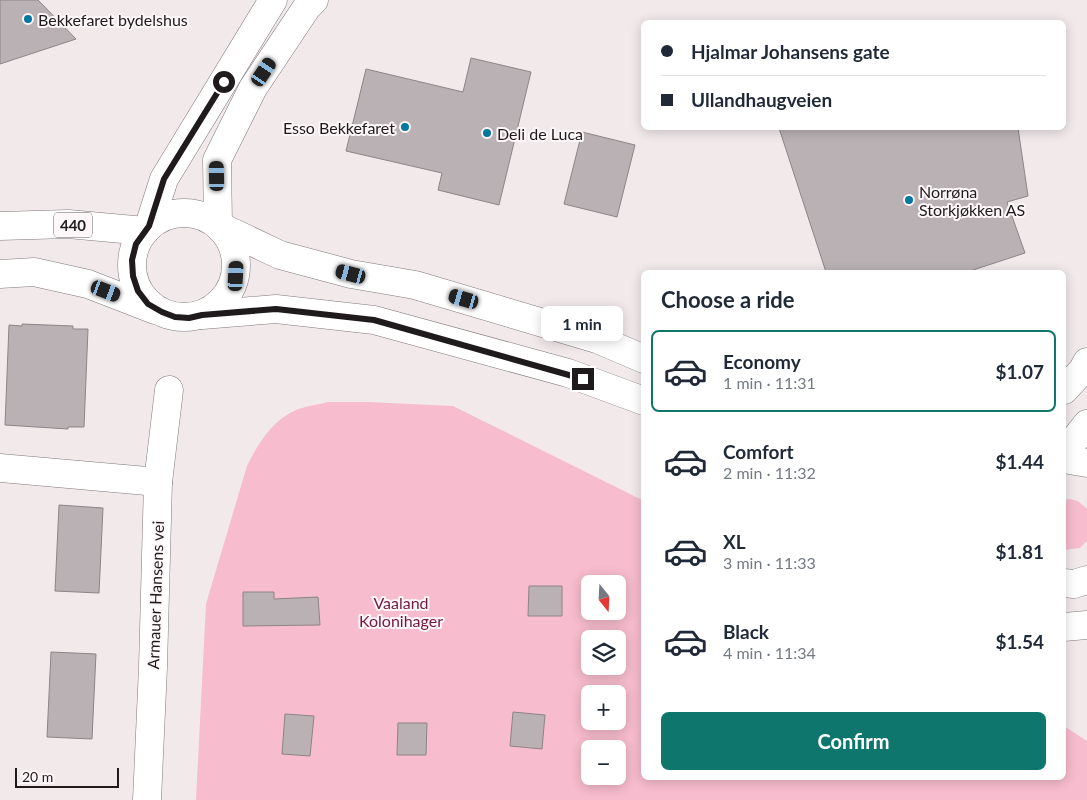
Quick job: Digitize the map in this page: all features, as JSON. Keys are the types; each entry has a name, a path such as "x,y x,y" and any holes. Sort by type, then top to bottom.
{"main road":[{"path":"162,312 148,304 138,291 133,276 132,260 136,244 147,228 164,179 273,0"},
{"path":"202,315 217,306 229,293 236,276 237,259 231,242 219,226 217,160 253,88 307,7 314,0"},
{"path":"147,228 162,218 176,213 198,215 280,255 351,274 415,285 597,339 641,358"},
{"name":"440","path":"0,226 68,224 147,228"},
{"path":"0,274 34,272 88,284 162,312 182,317 276,309 374,320 568,373 641,400"},
{"path":"1066,388 1082,371 1087,362"},
{"name":"Armauer Hansens vei","path":"147,800 154,667 158,482 169,390"},
{"path":"1066,446 1076,438 1087,424"},
{"path":"1066,460 1087,463"},
{"path":"0,468 158,482"},
{"path":"1066,583 1074,584 1087,580"},
{"path":"1066,627 1087,625"}],"green space":[{"name":"Vaaland Kolonihager","path":"328,402 453,406 641,500 641,780 1066,780 1066,727 1087,741 1087,800 196,800 206,604 247,466 272,427 278,421 298,409"},
{"path":"1066,500 1078,501 1087,509 1087,541 1080,548 1066,550"}],"building":[{"name":"Bekkefaret bydelshus","path":"0,0 38,0 76,39 0,64"},
{"path":"471,58 531,72 499,205 438,190 442,173 346,151 366,69 463,92"},
{"name":"Norrøna Storkjøkken AS","path":"780,130 1018,130 1028,196 1007,202 1025,253 973,270 825,270"},
{"path":"582,132 635,145 617,217 564,204"},
{"path":"22,324 73,326 73,329 88,329 84,427 68,427 68,429 5,425 9,325 22,326"},
{"path":"59,505 103,508 99,593 55,591"},
{"path":"529,586 562,586 562,616 528,616"},
{"path":"243,592 274,592 274,599 318,597 320,625 243,626"},
{"path":"51,652 96,654 92,739 47,737"},
{"path":"513,712 545,715 542,749 510,746"},
{"path":"285,714 314,716 310,756 282,754"},
{"path":"398,723 427,723 426,755 397,755"}],"place":[{"name":"Bekkefaret bydelshus","path":"28,19"},
{"name":"Esso Bekkefaret","path":"405,127"},
{"name":"Deli de Luca","path":"487,133"},
{"name":"Norrøna Storkjøkken AS","path":"909,200"}],"route":[{"path":"224,82 164,179 149,226 136,244 132,260 133,276 138,291 148,304 175,317 189,318 202,315 276,309 374,320 568,373 583,379"}]}
